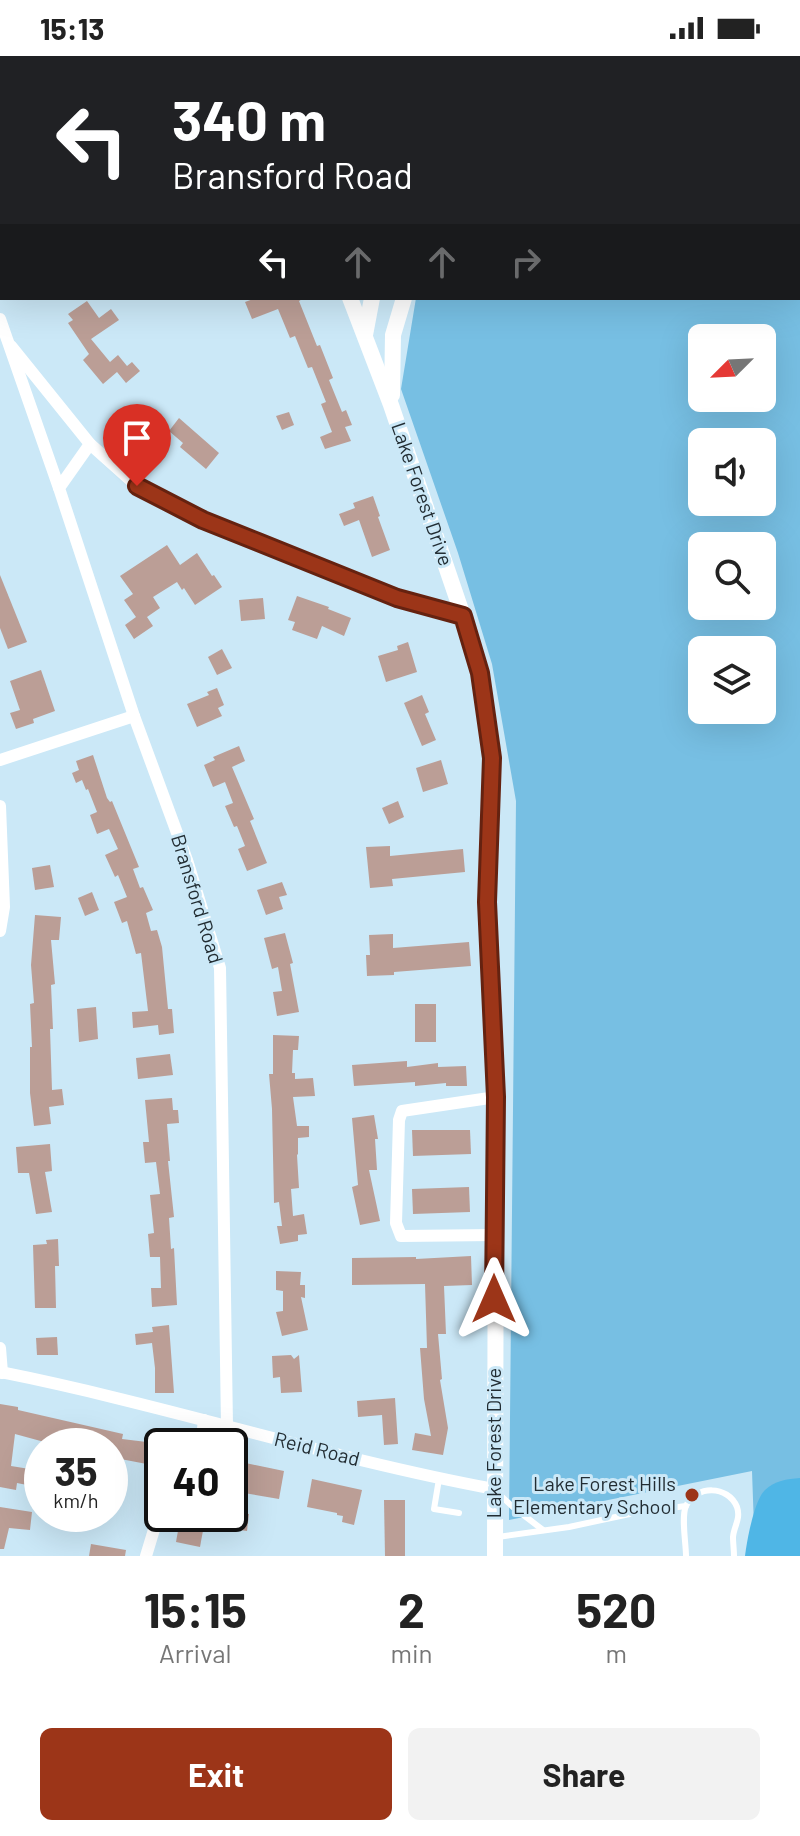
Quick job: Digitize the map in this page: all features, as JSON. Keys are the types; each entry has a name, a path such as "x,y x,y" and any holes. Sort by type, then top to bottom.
{"street":[{"name":"Lake Forest Drive","path":"351,300 391,405 463,616 480,673 492,758 487,902 496,1097 495,1556"},
{"path":"365,335 372,300"},
{"path":"391,405 393,335 403,300"},
{"name":"Bransford Road","path":"0,319 134,716 187,860 220,968 227,1426"},
{"path":"11,346 90,444 137,486 203,520 397,598 463,616"},
{"path":"59,488 90,444"},
{"path":"0,760 134,716"},
{"path":"0,806 4,907 0,931"},
{"path":"495,1235 401,1236 396,1223 399,1120 402,1111 496,1097"},
{"path":"0,1348 1,1373"},
{"name":"Reid Road","path":"1,1373 439,1479 494,1489"},
{"path":"203,1428 204,1420"},
{"path":"146,1556 153,1532"}],"lane":[{"path":"439,1479 434,1509 459,1513"},
{"path":"494,1489 543,1530"},
{"path":"686,1556 684,1510 694,1496 709,1490 718,1490 732,1499 737,1507 739,1516 733,1534 734,1556"},
{"path":"495,1537 686,1506"}],"shaded area":[{"path":"416,300 800,300 800,1556 755,1556 752,1471 509,1520 516,801 492,664 458,553 401,389"},
{"path":"800,1478 800,1556 745,1556 761,1495 777,1483"}],"building":[{"path":"301,300 317,346 320,345 333,378 329,380 342,412 346,410 352,425 345,427 351,441 325,449 320,437 332,432 321,404 326,402 312,367 308,368 295,336 290,338 278,309 252,319 245,302"},
{"path":"87,301 99,318 111,309 119,320 91,339 110,362 118,355 127,366 132,362 140,371 126,383 117,372 103,384 83,360 89,354 68,323 73,320 68,314"},
{"path":"289,412 294,425 282,430 276,416"},
{"path":"179,418 219,453 206,469 180,447 183,443 169,431"},
{"path":"373,496 390,550 372,557 359,520 344,526 339,514 355,508 353,503"},
{"path":"167,545 180,565 197,553 222,587 195,605 177,582 153,597 160,608 147,617 153,626 134,639 125,625 136,617 124,600 133,594 120,576"},
{"path":"0,575 27,642 8,649 0,628"},
{"path":"297,596 351,618 344,636 322,626 317,639 292,630 295,622 288,620"},
{"path":"263,598 265,619 241,621 239,600"},
{"path":"408,642 417,672 386,682 378,656 398,650 397,646"},
{"path":"222,649 232,668 217,675 208,657"},
{"path":"41,670 55,711 16,729 10,713 20,710 10,681"},
{"path":"217,688 224,705 218,708 222,716 197,727 187,704 209,695 207,692"},
{"path":"422,695 429,712 425,714 436,740 422,746 404,703"},
{"path":"239,746 245,761 232,767 254,819 250,821 267,863 247,871 238,849 245,846 225,806 233,803 225,782 213,787 204,765 215,760 213,757"},
{"path":"93,755 107,798 112,801 139,867 133,869 140,888 143,887 153,910 146,913 151,931 157,930 162,947 168,1009 172,1009 174,1033 159,1035 158,1025 133,1028 132,1012 148,1011 141,953 136,954 127,921 122,923 114,902 127,897 105,855 118,849 109,829 97,834 90,815 97,812 88,789 82,780 76,783 72,773 79,770 76,761"},
{"path":"441,760 448,784 423,792 416,768"},
{"path":"398,801 404,817 389,824 382,808"},
{"path":"390,846 390,856 463,849 465,872 392,879 393,886 370,888 366,847"},
{"path":"50,865 54,887 35,890 32,868"},
{"path":"282,882 287,895 279,897 283,909 266,915 257,890"},
{"path":"92,892 99,910 85,916 78,898"},
{"path":"35,915 61,917 59,940 51,940 55,984 51,985 53,1029 50,1029 52,1090 62,1089 64,1105 49,1107 51,1124 34,1126 30,1093 30,1004 34,1003 31,965"},
{"path":"285,933 293,963 290,964 299,1012 277,1016 273,992 282,991 278,967 272,969 264,938"},
{"path":"393,934 393,948 469,942 471,966 367,976 369,935"},
{"path":"415,1004 436,1004 436,1042 415,1042"},
{"path":"96,1007 98,1039 79,1042 77,1009"},
{"path":"273,1035 299,1036 298,1050 293,1050 292,1073 295,1073 295,1079 313,1078 315,1096 293,1097 297,1126 309,1126 309,1137 298,1138 299,1188 291,1189 293,1216 304,1214 307,1234 298,1235 298,1241 280,1244 277,1226 282,1226 279,1202 274,1203 269,1074 273,1074"},
{"path":"170,1054 173,1075 138,1079 136,1058"},
{"path":"407,1061 407,1067 438,1063 438,1067 466,1066 467,1086 446,1086 446,1083 415,1086 415,1082 354,1086 352,1065"},
{"path":"172,1098 173,1110 178,1110 179,1123 167,1124 174,1217 169,1218 177,1305 152,1307 151,1288 161,1288 160,1257 150,1257 148,1234 154,1233 150,1195 160,1194 156,1162 145,1163 143,1142 149,1142 145,1100"},
{"path":"374,1115 378,1139 375,1139 377,1170 369,1170 380,1221 360,1225 352,1187 358,1185 352,1118"},
{"path":"412,1130 470,1130 471,1154 413,1156"},
{"path":"50,1144 52,1171 45,1172 52,1212 36,1214 29,1173 18,1173 16,1147"},
{"path":"469,1187 470,1212 413,1214 412,1189"},
{"path":"58,1239 56,1308 35,1308 33,1245"},
{"path":"471,1256 472,1285 444,1286 446,1334 438,1334 440,1380 448,1428 443,1455 412,1450 415,1433 431,1436 420,1348 427,1348 425,1284 352,1285 352,1258"},
{"path":"276,1271 301,1272 300,1285 305,1285 305,1298 301,1297 308,1330 282,1336 276,1312 283,1311 283,1291 276,1290"},
{"path":"169,1325 174,1393 155,1393 152,1343 136,1345 135,1334 153,1332 152,1327"},
{"path":"57,1337 58,1355 37,1355 36,1338"},
{"path":"291,1355 294,1359 299,1355 302,1392 281,1393 280,1377 273,1378 272,1356"},
{"path":"395,1398 398,1444 384,1445 382,1415 358,1417 357,1401"},
{"path":"0,1404 97,1428 24,1428 24,1436 15,1434 11,1466 24,1468 24,1484 17,1483 16,1490 0,1487"},
{"path":"128,1440 144,1442 144,1463 128,1460"},
{"path":"248,1464 284,1471 279,1499 248,1494"},
{"path":"312,1479 362,1490 354,1525 342,1522 343,1516 337,1513 307,1507"},
{"path":"384,1500 405,1500 405,1556 385,1556"},
{"path":"0,1507 24,1511 24,1529 9,1528 4,1549 0,1549"},
{"path":"178,1532 203,1532 200,1547 176,1542"},
{"path":"91,1544 126,1550 125,1556 89,1556"}],"place":[{"name":"Lake Forest Hills Elementary School","path":"692,1495"}],"route":[{"path":"137,486 203,520 397,598 463,616 480,673 492,758 487,902 496,1097 494,1299"}]}
